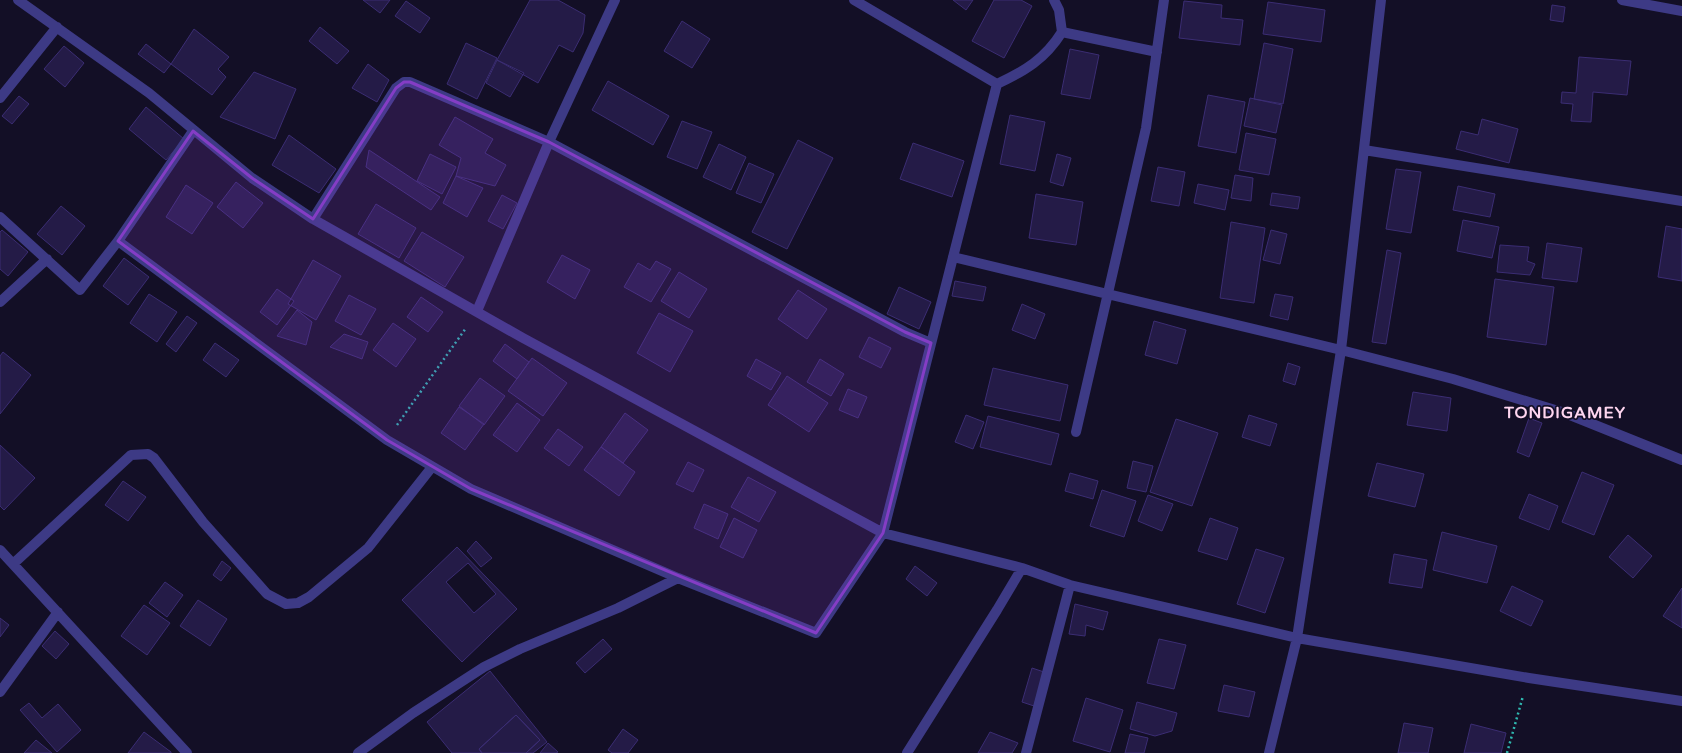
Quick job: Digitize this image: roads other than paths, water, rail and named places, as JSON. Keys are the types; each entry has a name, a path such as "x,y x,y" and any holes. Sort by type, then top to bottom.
{"street":[{"path":"18,0 149,93 193,131 252,178 313,219 523,338 883,533 1022,568 1070,585 1297,638 1528,678 1682,701"},
{"path":"477,311 549,142 614,0"},
{"path":"854,0 996,84"},
{"path":"996,84 1018,74 1039,60 1056,42 1062,32 1059,10 1054,0"},
{"path":"1076,432 1146,128 1164,0"},
{"path":"1269,753 1297,638 1341,350 1382,0"},
{"path":"1622,0 1682,11"},
{"path":"0,98 57,27"},
{"path":"1062,32 1157,52"},
{"path":"313,219 396,88 404,82 410,82 549,142 905,332 931,343"},
{"path":"118,241 387,440 471,489 678,578 816,633 883,533 996,84"},
{"path":"0,217 80,290 118,241 193,131"},
{"path":"1364,150 1682,201"},
{"path":"953,258 1341,350 1453,379 1564,413 1682,460"},
{"path":"0,302 47,259"},
{"path":"13,564 131,455 148,454 154,458 203,522 267,594 286,604 298,603 309,597 368,548 432,466"},
{"path":"0,550 187,753"},
{"path":"907,753 1022,568"},
{"path":"358,753 413,713 484,667 520,649 618,608 678,578"},
{"path":"1026,753 1070,585"},
{"path":"0,692 58,612"}],"district":[{"name":"TONDIGAMEY","path":"1565,413"}]}
